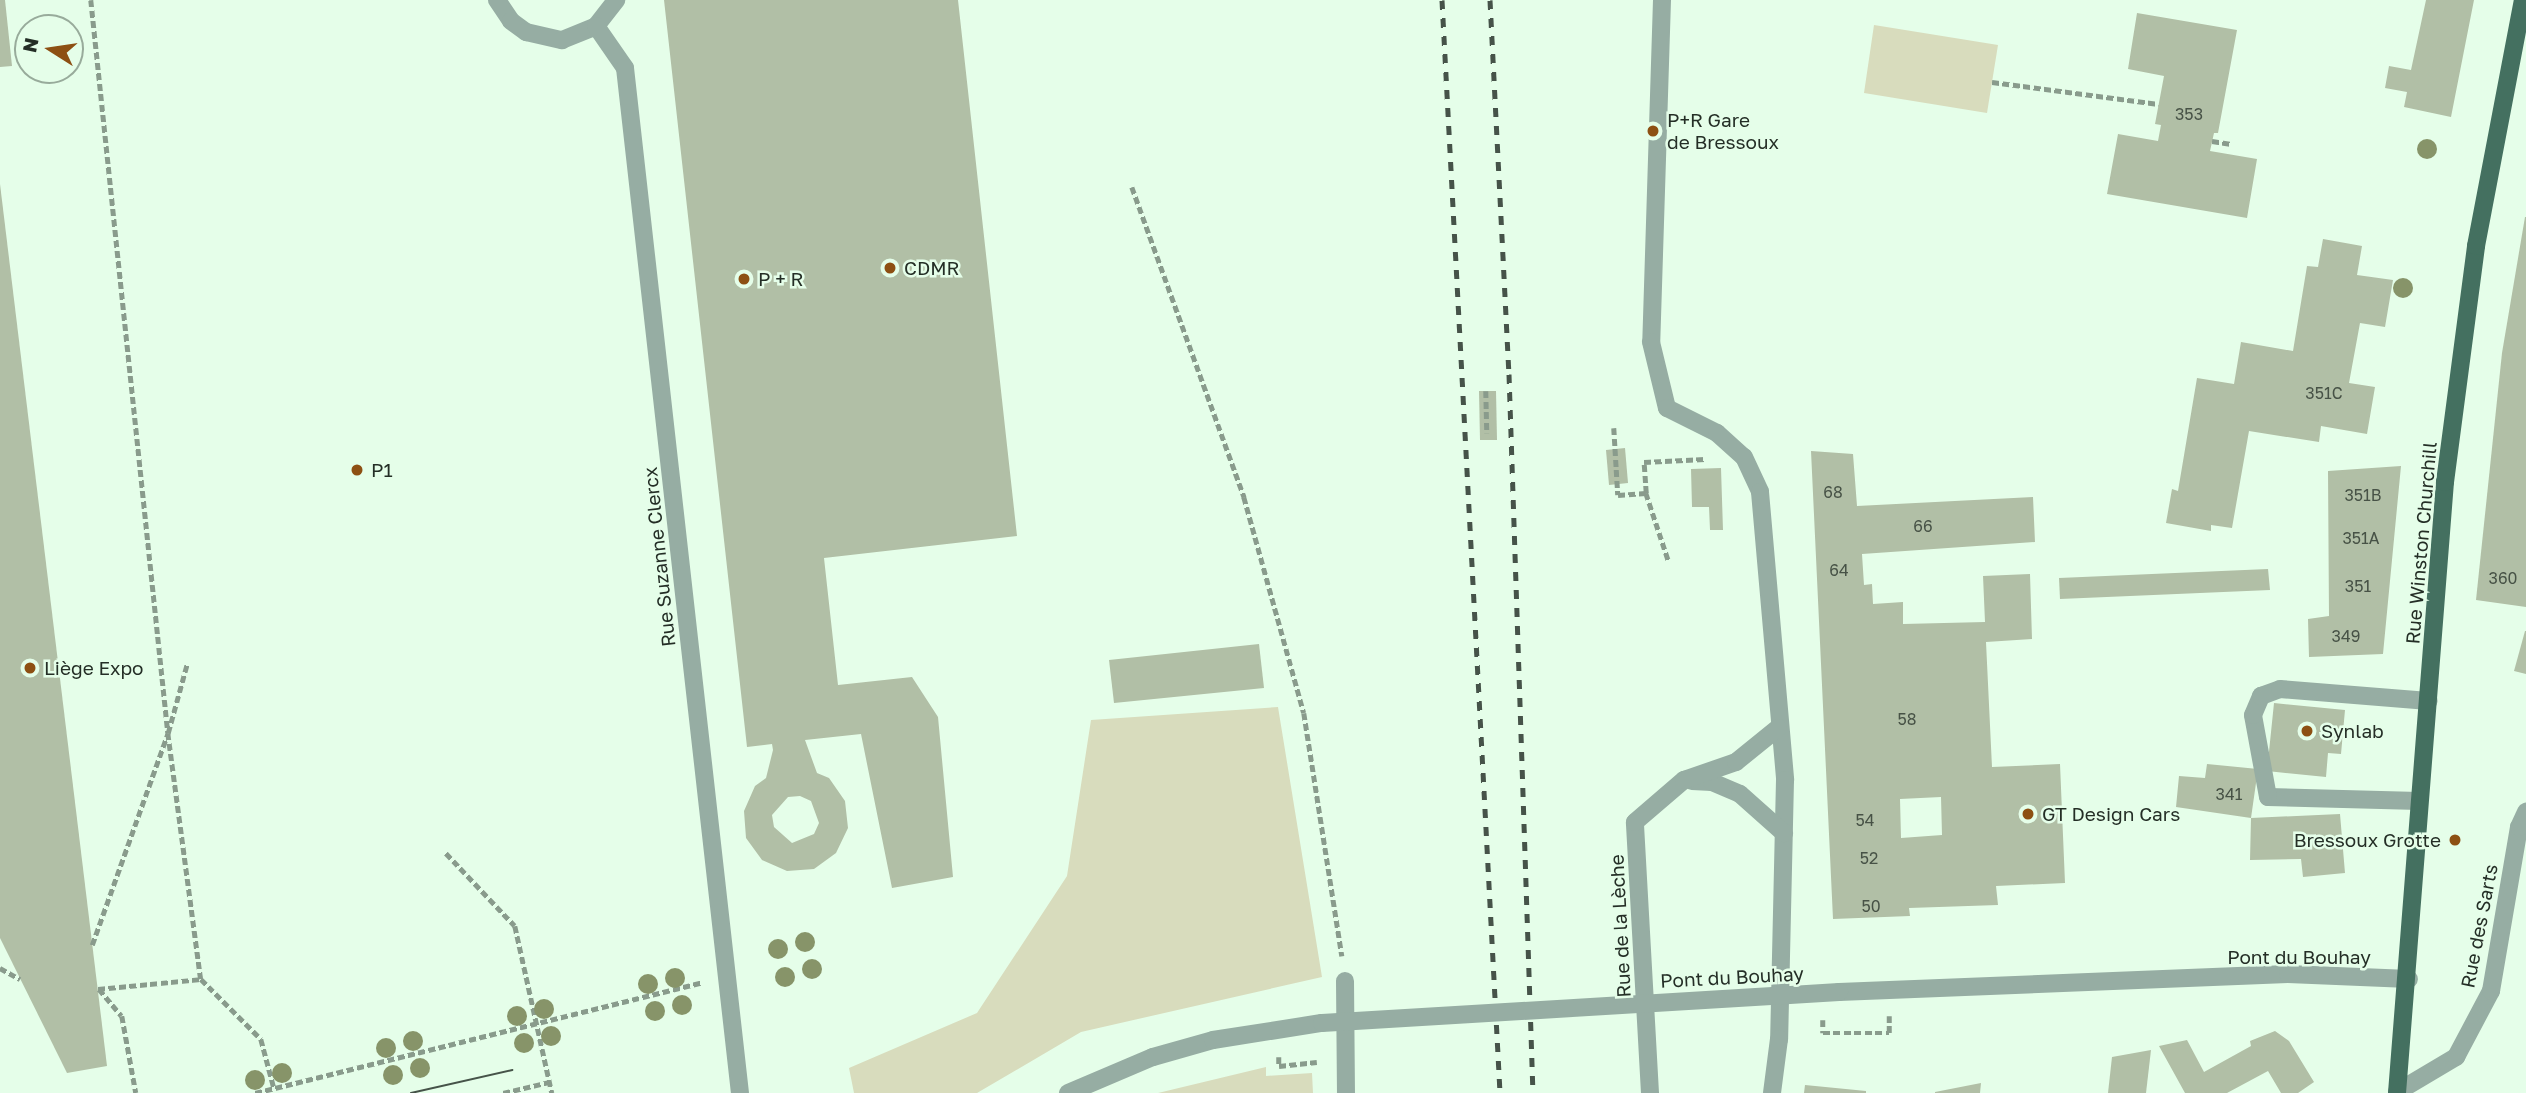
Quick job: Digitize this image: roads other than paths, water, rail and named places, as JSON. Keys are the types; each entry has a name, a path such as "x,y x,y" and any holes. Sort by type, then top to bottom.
{"main road":[{"name":"Rue Winston Churchill","path":"2397,1093 2409,979 2419,802 2430,701 2445,482 2476,246 2523,0"}],"street":[{"path":"497,0 511,22 543,38 571,37 596,26 615,0"},
{"path":"1661,0 1651,342 1667,408 1717,433 1744,457 1760,492 1778,728 1785,780 1779,1040 1772,1093"},
{"name":"Rue Suzanne Clercx","path":"596,26 625,68 740,1093"},
{"path":"2419,802 2269,797 2253,715 2261,696 2280,689 2430,701"},
{"name":"Rue de la Lèche","path":"1650,1093 1635,822 1684,780 1736,762 1778,728"},
{"path":"1684,780 1712,782 1740,794 1784,833"},
{"name":"Rue des Sarts","path":"2397,1093 2456,1057 2491,991 2519,827 2526,811"},
{"name":"Pont du Bouhay","path":"1068,1093 1153,1057 1213,1040 1322,1023 1839,992 2288,974 2409,979"},
{"path":"1345,981 1346,1093"}],"tram line":[{"path":"411,1093 512,1070"}],"railway":[{"path":"1442,0 1500,1093"},
{"path":"1490,0 1509,374 1533,1093"}],"place":[{"name":"P+R Gare de Bressoux","path":"1653,131"},
{"name":"CDMR","path":"890,268"},
{"name":"P + R","path":"744,279"},
{"name":"P1","path":"357,470"},
{"name":"Liège Expo","path":"30,668"},
{"name":"Synlab","path":"2307,731"},
{"name":"GT Design Cars","path":"2028,814"},
{"name":"Bressoux Grotte","path":"2455,840"}]}
